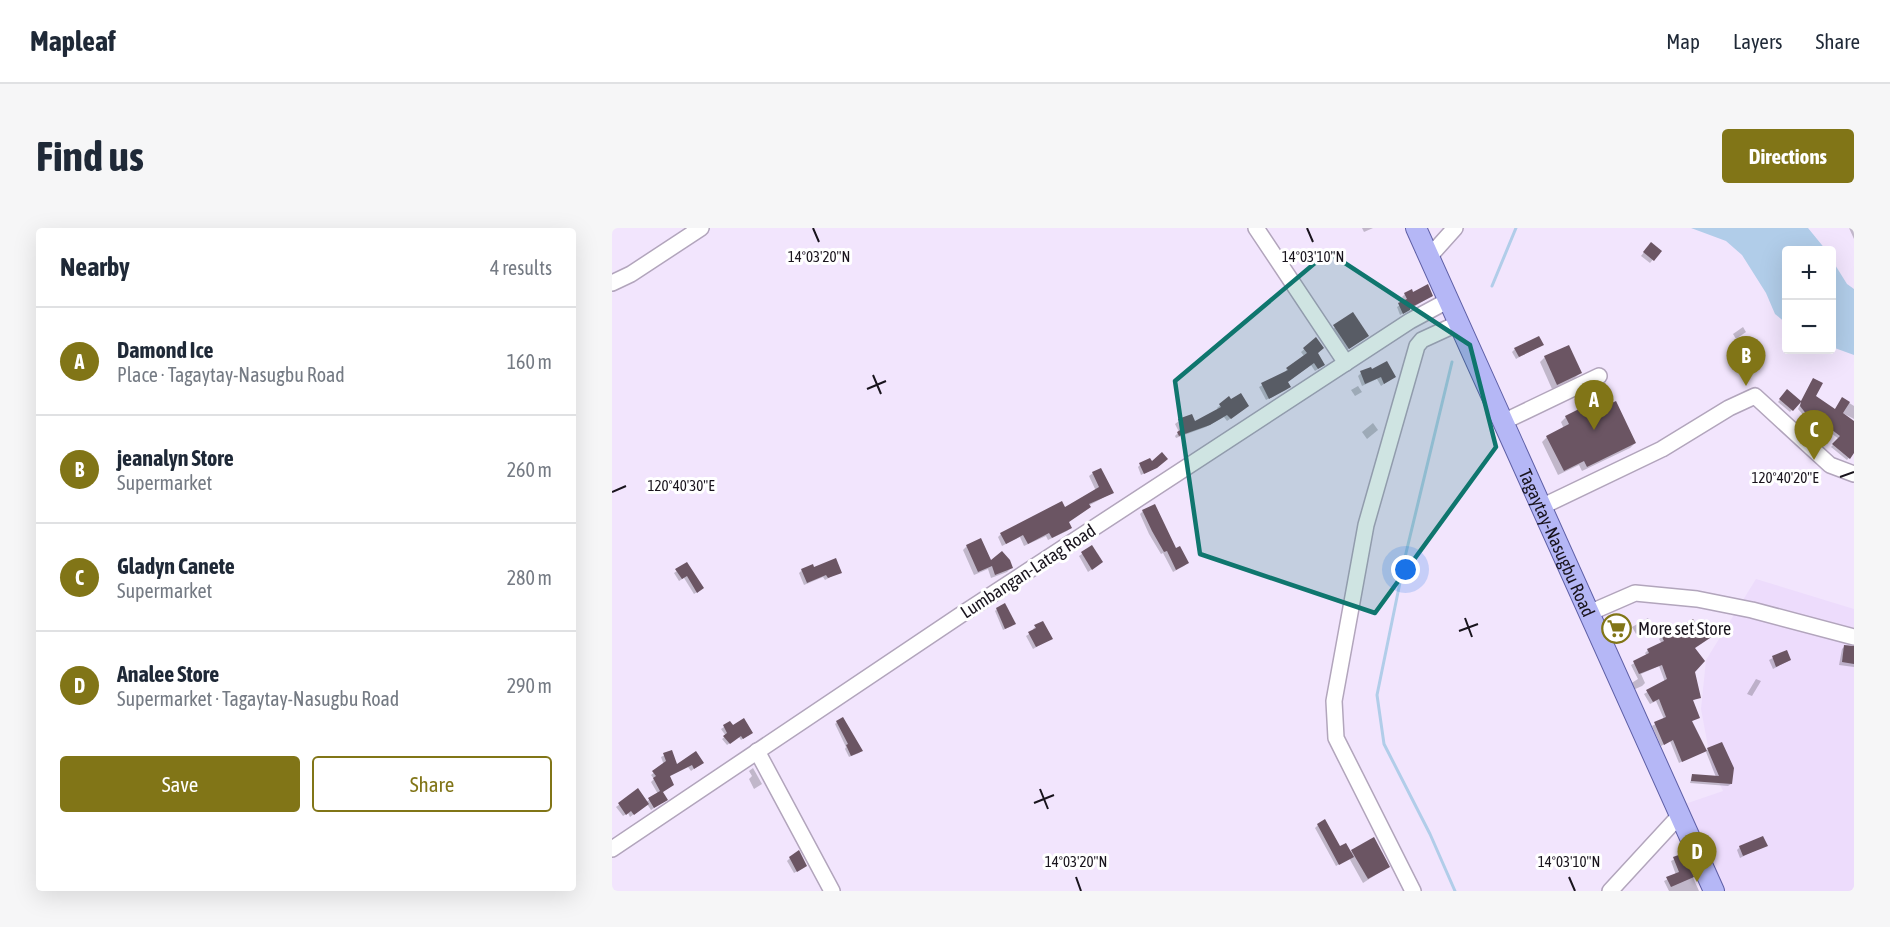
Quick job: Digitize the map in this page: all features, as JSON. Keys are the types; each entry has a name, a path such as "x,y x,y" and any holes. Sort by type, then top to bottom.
{"main road":[{"name":"Tagaytay-Nasugbu Road","path":"1416,228 1714,891"}],"street":[{"path":"612,283 631,274 700,228"},
{"path":"1256,228 1346,363"},
{"path":"1429,257 1455,228"},
{"name":"Lumbangan-Latag Road","path":"612,849 1410,321 1449,300"},
{"path":"1413,891 1336,738 1334,701 1366,525 1417,346 1430,335 1459,323"},
{"path":"1503,422 1599,376"},
{"path":"1541,507 1662,449 1729,408 1755,396 1830,465 1854,474"},
{"path":"1589,613 1635,593 1696,599 1854,637"},
{"path":"758,751 832,891"},
{"path":"1610,891 1680,814"}],"highlighted area":[{"path":"1328,252 1470,345 1496,447 1375,613 1200,554 1175,381"}],"shaded area":[{"path":"1756,579 1854,609 1854,891 1725,891 1685,804 1723,791 1712,768 1701,709 1706,660"}],"water":[{"path":"1691,228 1808,228 1823,246 1782,246 1782,320 1775,314 1766,293 1742,255 1726,241"},
{"path":"1836,266 1847,284 1854,289 1854,355 1836,348"}],"building":[{"path":"1651,242 1662,251 1654,261 1643,252"},
{"path":"1428,284 1433,296 1403,314 1398,303 1407,299 1404,293 1412,289 1413,292"},
{"path":"1353,312 1369,336 1349,349 1333,325"},
{"path":"1539,336 1544,345 1519,357 1514,348"},
{"path":"1316,337 1324,348 1318,353 1325,365 1318,369 1314,363 1288,382 1291,387 1269,399 1261,383 1288,370 1286,368 1307,353 1303,348"},
{"path":"1569,345 1582,373 1557,385 1544,356"},
{"path":"1387,361 1396,377 1384,384 1381,377 1365,384 1360,371 1371,367 1372,369"},
{"path":"1813,378 1823,383 1816,396 1835,409 1842,397 1850,402 1843,413 1854,421 1854,453 1850,459 1832,444 1840,436 1819,420 1818,422 1807,415 1800,406 1801,402 1793,411 1779,399 1787,389 1801,401"},
{"path":"1241,393 1249,406 1231,419 1227,415 1210,425 1179,436 1177,432 1182,429 1178,419 1192,414 1195,421 1221,407 1219,404 1229,396 1231,399"},
{"path":"1597,400 1601,408 1616,401 1636,443 1587,467 1584,461 1564,471 1546,436 1569,424 1565,416"},
{"path":"1162,452 1168,459 1157,468 1144,474 1139,463 1150,458 1152,461"},
{"path":"1101,468 1114,493 1089,504 1091,507 1069,522 1072,528 1052,538 1049,533 1028,544 1023,535 1006,544 1000,533 1062,501 1065,507 1099,487 1092,472"},
{"path":"1155,504 1176,548 1180,546 1189,563 1176,570 1142,510"},
{"path":"981,538 991,560 1002,551 1010,560 1013,568 995,575 992,566 978,572 966,545"},
{"path":"1092,545 1103,562 1092,570 1081,552"},
{"path":"836,558 842,573 828,578 826,575 807,583 801,569 813,564 814,567"},
{"path":"687,562 704,588 697,593 687,576 682,579 675,569"},
{"path":"1005,603 1016,624 1005,629 996,608"},
{"path":"1693,619 1701,631 1710,625 1716,634 1695,648 1705,661 1695,672 1701,698 1693,700 1700,718 1692,721 1707,751 1682,762 1673,740 1664,745 1654,722 1666,717 1659,699 1653,702 1646,690 1667,679 1662,665 1639,674 1633,661 1649,653 1647,649 1664,641 1661,635 1674,628 1675,631"},
{"path":"1043,621 1053,639 1036,647 1028,632 1036,628 1034,625"},
{"path":"1844,645 1854,646 1854,664 1842,662"},
{"path":"1787,650 1791,660 1776,667 1772,656"},
{"path":"843,717 863,751 851,756 846,745 848,744 836,721"},
{"path":"744,718 753,733 743,739 741,736 730,744 723,736 727,733 723,725 730,721 733,725"},
{"path":"1722,742 1734,768 1732,784 1691,781 1692,774 1719,776 1707,748"},
{"path":"672,750 677,764 696,751 704,763 694,769 692,765 670,776 674,785 663,792 668,800 654,808 648,798 660,791 653,778 656,776 652,771 666,761 663,753"},
{"path":"638,788 649,804 634,815 631,811 626,815 618,803"},
{"path":"1325,819 1340,846 1346,843 1354,857 1339,865 1317,824"},
{"path":"1763,836 1768,846 1743,856 1739,846"},
{"path":"1374,837 1390,867 1368,879 1351,850"},
{"path":"799,850 807,866 797,872 789,857"},
{"path":"1684,853 1694,877 1671,887 1666,877 1679,872 1673,857"}],"waterway":[{"path":"1492,286 1516,228"},
{"path":"1452,362 1406,553 1377,695 1384,744 1430,834 1455,891"}],"place":[{"name":"jeanalyn Store","path":"1746,386"},
{"name":"Damond Ice","path":"1594,430"},
{"name":"Gladyn Canete","path":"1814,460"},
{"name":"More set Store","path":"1617,628"},
{"name":"Analee Store","path":"1697,882"}]}
